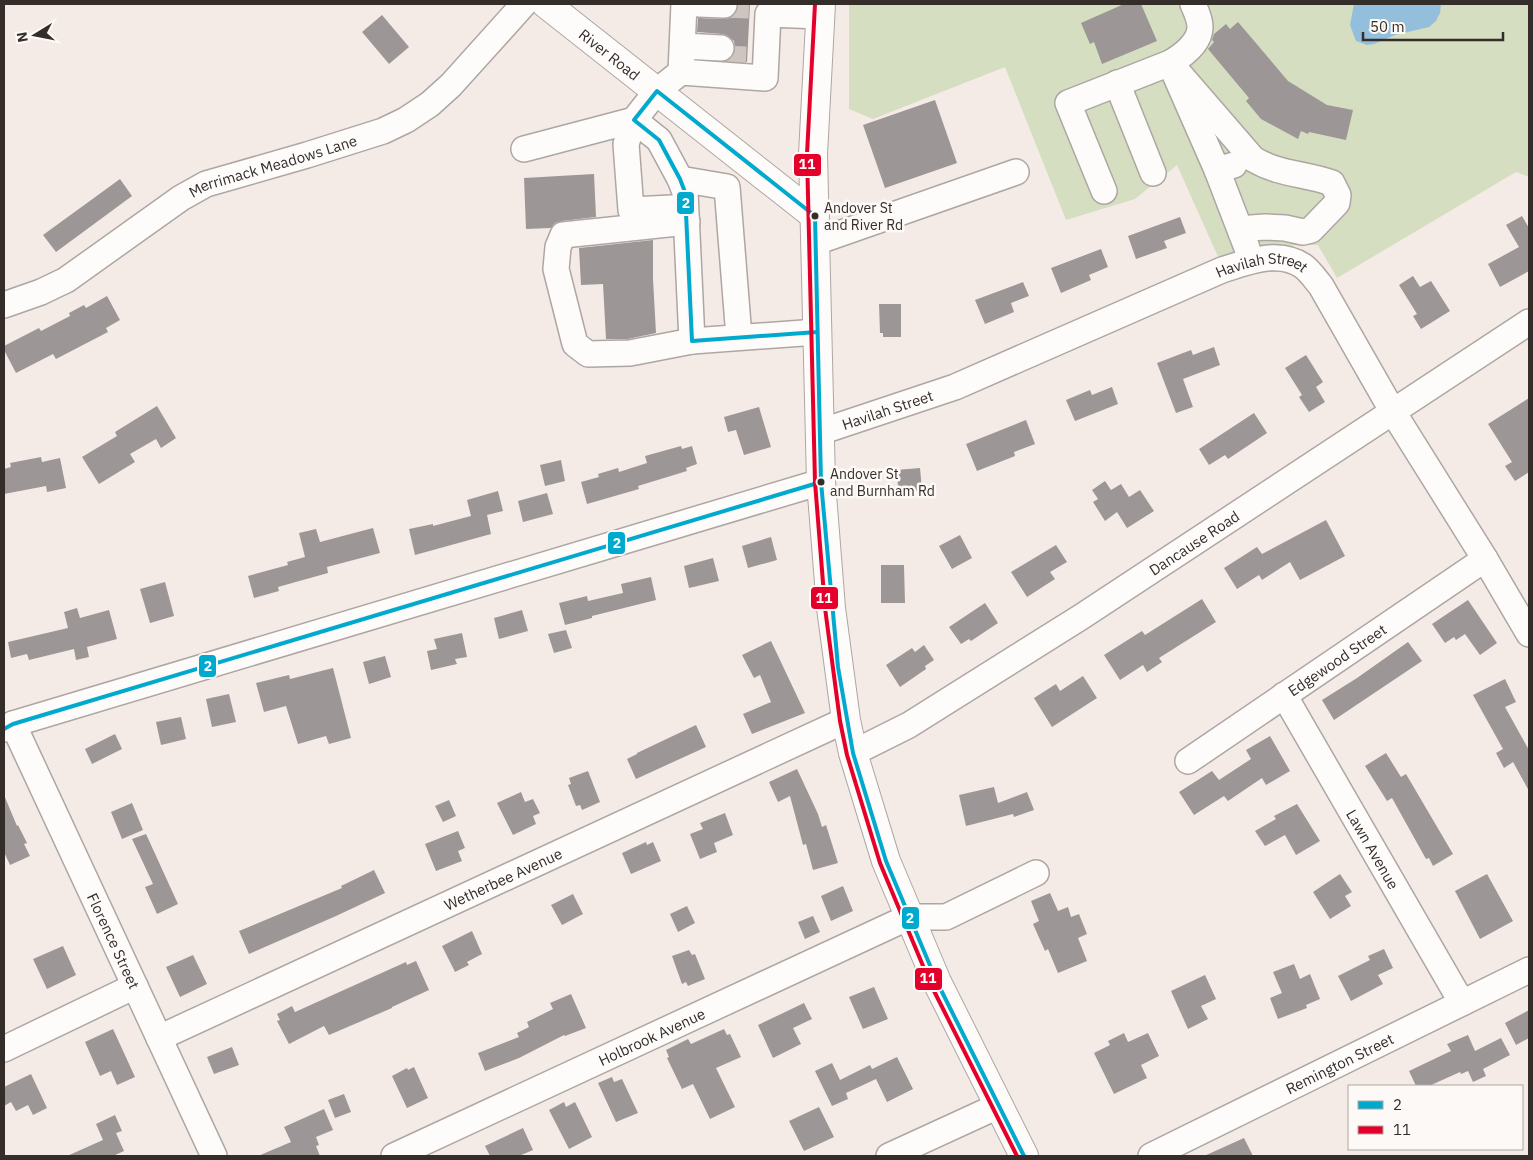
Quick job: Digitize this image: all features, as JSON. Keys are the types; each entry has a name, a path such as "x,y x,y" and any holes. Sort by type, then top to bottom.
{"main road":[{"name":"River Road","path":"546,4 657,91 816,229"},
{"path":"820,10 813,154 821,482 832,608 846,720 853,753 886,861 936,982 1024,1156"}],"street":[{"name":"Merrimack Meadows Lane","path":"4,305 41,292 66,280 181,198 206,184 336,146 382,131 406,120 430,104 451,85 524,4"},
{"path":"684,4 682,58 634,120 626,144 631,210 687,214"},
{"path":"699,4 724,5"},
{"path":"1104,190 1068,103 1182,57 1191,47 1200,29 1198,16 1193,4"},
{"path":"682,58 765,78 757,55 764,8 820,10"},
{"path":"682,58 721,53"},
{"path":"1170,63 1252,159 1281,172 1325,180 1332,183 1336,188 1338,195 1337,203 1311,230 1303,232 1265,226 1251,228 1242,232"},
{"path":"1170,63 1217,170 1252,260"},
{"path":"1117,83 1153,173"},
{"path":"524,149 634,120"},
{"path":"634,120 659,140 686,192 692,341"},
{"path":"1217,170 1252,159"},
{"path":"816,229 1016,172"},
{"path":"680,179 727,187 740,337"},
{"path":"687,214 563,234 558,247 556,269 575,344 588,354 630,353 692,341 817,332"},
{"path":"1299,264 1303,232"},
{"name":"Havilah Street","path":"820,432 955,387 1222,270 1252,260 1286,259 1299,264 1309,271 1321,286 1393,412 1485,559 1529,634"},
{"name":"Dancause Road","path":"853,753 909,725 1065,627 1529,322"},
{"path":"8,726 821,482"},
{"name":"Edgewood Street","path":"1188,761 1485,559"},
{"name":"Lawn Avenue","path":"1284,695 1462,1003"},
{"name":"Wetherbee Avenue","path":"159,1038 846,720"},
{"name":"Florence Street","path":"8,726 159,1038 208,1154"},
{"path":"909,917 946,917 1036,873"},
{"name":"Holbrook Avenue","path":"394,1156 909,917"},
{"name":"Remington Street","path":"1151,1156 1529,970"},
{"path":"4,1049 134,986"},
{"path":"889,1156 998,1106"}],"green space":[{"path":"849,4 1529,4 1529,177 1516,172 1337,278 1318,245 1258,246 1219,259 1177,165 1135,199 1066,220 1005,67 873,119 849,109"}],"water":[{"path":"1354,4 1441,4 1440,13 1436,21 1429,27 1395,35 1367,45 1356,41 1350,25"}],"building":[{"path":"738,4 750,4 747,62 727,61 733,55 735,48 734,41 728,36 697,32 698,18 730,18 736,12"},
{"path":"1124,4 1141,4 1157,41 1102,64 1094,42 1090,44 1081,23"},
{"path":"382,15 409,47 389,64 362,32"},
{"path":"1238,22 1288,81 1327,105 1353,110 1346,140 1309,132 1308,134 1301,131 1298,139 1261,119 1246,101 1249,98 1208,49 1214,42 1212,40 1214,34 1226,24 1230,29"},
{"path":"935,100 957,163 885,188 863,125"},
{"path":"594,174 596,217 562,221 555,223 551,228 526,229 524,178"},
{"path":"120,179 132,196 56,252 43,235"},
{"path":"1522,216 1529,228 1529,271 1500,287 1488,264 1519,247 1506,225"},
{"path":"1180,217 1186,233 1164,241 1167,248 1136,259 1128,236"},
{"path":"653,240 656,333 628,339 606,339 603,284 581,285 579,248"},
{"path":"1101,249 1108,267 1089,275 1091,280 1061,293 1051,268"},
{"path":"1413,276 1420,287 1431,281 1450,311 1421,329 1413,316 1417,314 1399,285"},
{"path":"1023,282 1029,296 1011,303 1014,312 985,324 975,300"},
{"path":"107,296 120,320 106,328 108,332 56,359 53,354 16,373 4,350 4,346 39,328 41,331 70,316 69,313 84,305 86,308"},
{"path":"879,304 901,304 901,337 883,337 883,333 880,333"},
{"path":"1214,347 1220,365 1183,379 1193,407 1176,413 1157,363 1191,350 1193,355"},
{"path":"1306,355 1323,382 1316,387 1325,402 1309,412 1299,397 1302,395 1285,368"},
{"path":"1112,387 1118,404 1075,421 1066,400 1090,390 1092,395"},
{"path":"1529,398 1529,472 1515,481 1505,466 1512,462 1488,424"},
{"path":"157,406 176,438 161,448 156,439 130,454 135,462 99,484 82,457 117,436 115,432"},
{"path":"759,407 771,447 744,455 736,430 728,432 724,417"},
{"path":"1254,413 1267,433 1228,459 1225,455 1209,465 1199,449"},
{"path":"1026,420 1035,444 1014,452 1015,456 977,471 966,444"},
{"path":"681,446 682,449 692,446 697,464 686,468 687,471 638,486 639,489 587,504 581,482 599,477 598,474 618,468 619,472 647,463 645,456"},
{"path":"41,457 42,462 60,458 66,488 47,492 46,486 4,494 4,469 11,467 10,463"},
{"path":"561,460 565,481 545,486 540,465"},
{"path":"920,468 922,490 899,493 896,470"},
{"path":"1105,481 1111,490 1121,484 1129,497 1140,490 1154,511 1127,528 1117,512 1105,521 1093,502 1098,499 1092,490"},
{"path":"498,491 503,511 487,515 491,534 415,555 409,529 433,524 433,526 471,516 467,500"},
{"path":"547,493 553,514 523,522 518,501"},
{"path":"1326,520 1345,556 1300,580 1290,562 1262,580 1259,575 1237,589 1224,568 1257,547 1262,554"},
{"path":"373,528 380,553 327,567 328,573 278,587 279,591 254,598 248,576 288,565 287,562 305,557 299,533 316,529 320,542"},
{"path":"960,535 972,558 952,569 939,546"},
{"path":"771,537 777,560 748,568 742,546"},
{"path":"1056,545 1067,562 1050,572 1055,579 1027,597 1011,572"},
{"path":"713,558 719,581 689,588 684,566"},
{"path":"881,565 904,565 905,603 881,603"},
{"path":"651,577 656,600 592,616 592,618 565,625 559,603 587,596 588,601 623,593 621,584"},
{"path":"165,582 174,616 150,623 140,589"},
{"path":"1202,599 1216,622 1159,658 1162,662 1147,672 1143,665 1120,680 1104,655 1142,631 1145,635"},
{"path":"1468,600 1497,643 1480,655 1465,634 1456,640 1454,637 1445,643 1432,624"},
{"path":"985,603 998,623 971,641 969,639 961,644 949,627"},
{"path":"77,608 80,618 109,610 117,639 87,647 89,657 76,660 74,649 29,660 27,654 11,658 8,642 68,628 64,612"},
{"path":"522,610 528,631 499,639 494,618"},
{"path":"566,630 572,648 554,653 548,634"},
{"path":"462,633 467,657 455,659 457,664 431,670 427,651 437,649 434,639"},
{"path":"771,641 805,713 752,734 743,714 771,702 760,675 754,678 742,655"},
{"path":"1408,642 1422,661 1334,720 1322,700"},
{"path":"924,645 934,660 925,666 926,669 900,687 886,665 912,648 915,652"},
{"path":"385,656 391,677 369,684 363,662"},
{"path":"333,668 351,738 329,744 326,736 298,744 286,706 264,712 256,683 289,675 290,679"},
{"path":"1083,676 1097,698 1052,727 1034,698 1056,684 1060,691"},
{"path":"1505,679 1516,702 1505,707 1529,750 1529,791 1513,762 1504,768 1496,753 1503,749 1473,695"},
{"path":"229,694 236,722 212,727 206,699"},
{"path":"181,717 186,739 161,745 156,722"},
{"path":"696,725 706,747 636,779 627,759"},
{"path":"115,734 122,749 92,764 85,749"},
{"path":"1270,736 1290,771 1266,785 1262,778 1228,801 1224,796 1194,815 1179,792 1212,771 1219,780 1251,759 1246,750"},
{"path":"1386,753 1401,777 1406,774 1453,854 1433,866 1429,858 1426,859 1392,798 1387,801 1365,766"},
{"path":"797,769 822,827 826,825 838,863 813,870 806,844 803,845 790,796 778,802 769,782"},
{"path":"588,771 600,802 582,810 580,805 576,806 568,785 571,784 569,778"},
{"path":"994,787 998,803 1027,792 1034,810 1014,817 1013,814 966,826 959,795"},
{"path":"521,792 525,802 533,799 540,813 533,816 536,824 513,835 497,803"},
{"path":"4,795 17,826 27,843 24,844 30,856 10,865 4,852"},
{"path":"449,800 456,816 443,822 435,806"},
{"path":"132,803 143,830 122,839 111,812"},
{"path":"1297,804 1320,841 1296,855 1285,835 1265,846 1255,831 1276,819 1274,816"},
{"path":"725,813 733,835 714,843 717,852 700,859 690,834 703,829 700,823"},
{"path":"458,831 465,848 458,851 462,861 436,871 425,844"},
{"path":"146,834 178,904 157,914 145,887 153,884 132,839"},
{"path":"646,842 647,845 653,842 661,861 631,874 622,853"},
{"path":"374,870 385,893 249,954 239,931 342,888 341,886"},
{"path":"1340,874 1352,892 1345,896 1351,906 1330,919 1313,892"},
{"path":"1487,874 1513,921 1480,939 1455,891"},
{"path":"843,886 853,911 831,921 821,896"},
{"path":"1050,893 1058,911 1068,907 1071,917 1079,914 1087,934 1078,938 1087,961 1058,973 1048,949 1045,951 1033,924 1039,921 1031,901"},
{"path":"573,894 583,914 562,925 551,905"},
{"path":"687,906 695,923 678,932 670,914"},
{"path":"813,916 820,932 805,939 798,922"},
{"path":"472,931 482,954 467,962 469,965 455,972 442,946"},
{"path":"63,946 76,975 47,989 33,959"},
{"path":"1384,949 1393,968 1378,975 1383,984 1351,1001 1338,976 1370,960 1368,956"},
{"path":"689,950 692,955 695,954 705,979 688,986 686,982 682,984 672,956"},
{"path":"193,955 207,984 180,997 166,967"},
{"path":"416,961 429,990 329,1035 324,1026 289,1044 277,1021 280,1020 277,1014 292,1006 295,1012 406,962 407,965"},
{"path":"1294,964 1300,979 1310,974 1320,999 1306,1005 1307,1008 1278,1019 1270,998 1282,993 1273,972"},
{"path":"1205,975 1216,999 1201,1006 1208,1019 1188,1029 1171,991"},
{"path":"874,987 888,1019 863,1029 849,997"},
{"path":"571,994 586,1028 564,1035 519,1058 485,1071 478,1053 519,1037 517,1033 529,1027 527,1022 553,1009 550,1003"},
{"path":"804,1003 812,1019 793,1028 801,1044 773,1058 758,1025"},
{"path":"1529,1010 1529,1038 1516,1045 1505,1023"},
{"path":"113,1029 135,1077 117,1085 111,1071 100,1076 85,1042"},
{"path":"724,1029 727,1035 730,1034 741,1057 716,1068 735,1107 710,1119 693,1084 682,1089 667,1058 669,1057 666,1050 688,1039 691,1044"},
{"path":"1124,1033 1128,1042 1148,1033 1159,1056 1141,1065 1147,1078 1114,1094 1094,1053 1110,1045 1108,1041"},
{"path":"1468,1035 1475,1051 1501,1038 1510,1055 1483,1069 1486,1076 1473,1082 1468,1071 1461,1074 1460,1072 1431,1085 1416,1085 1409,1071 1451,1051 1447,1044"},
{"path":"232,1047 239,1065 214,1074 207,1057"},
{"path":"897,1057 913,1089 887,1102 876,1079 846,1093 848,1099 832,1106 815,1071 832,1063 840,1080 870,1065 872,1069"},
{"path":"414,1067 428,1098 407,1108 392,1076 407,1068 408,1070"},
{"path":"31,1074 47,1108 33,1115 28,1105 16,1111 11,1102 4,1106 4,1087"},
{"path":"612,1077 614,1082 622,1079 638,1113 616,1122 598,1083"},
{"path":"344,1094 351,1112 335,1118 328,1100"},
{"path":"564,1102 566,1107 575,1102 592,1137 569,1149 549,1110"},
{"path":"819,1107 834,1137 804,1151 789,1121"},
{"path":"324,1109 333,1130 316,1137 319,1145 316,1146 320,1156 258,1156 291,1142 284,1127"},
{"path":"115,1115 122,1131 116,1133 124,1151 113,1156 67,1156 103,1140 96,1124"},
{"path":"523,1128 533,1150 519,1156 490,1156 485,1146"},
{"path":"1244,1138 1253,1156 1204,1156"}],"tunnel":[{"path":"724,5 750,6"},
{"path":"721,58 747,59"}],"transit line":[{"name":"11","path":"815,4 807,154 815,482 825,608 840,721 847,755 880,863 931,985 1017,1156"},
{"name":"2","path":"817,332 692,341 685,192 659,140 634,120 657,91 815,216 821,482 838,667 853,753 886,861 937,982 1024,1156"},
{"name":"2","path":"4,729 13,724 821,482"}],"place":[{"name":"Andover St and River Rd","path":"815,216"},
{"name":"Andover St and Burnham Rd","path":"821,482"}]}
